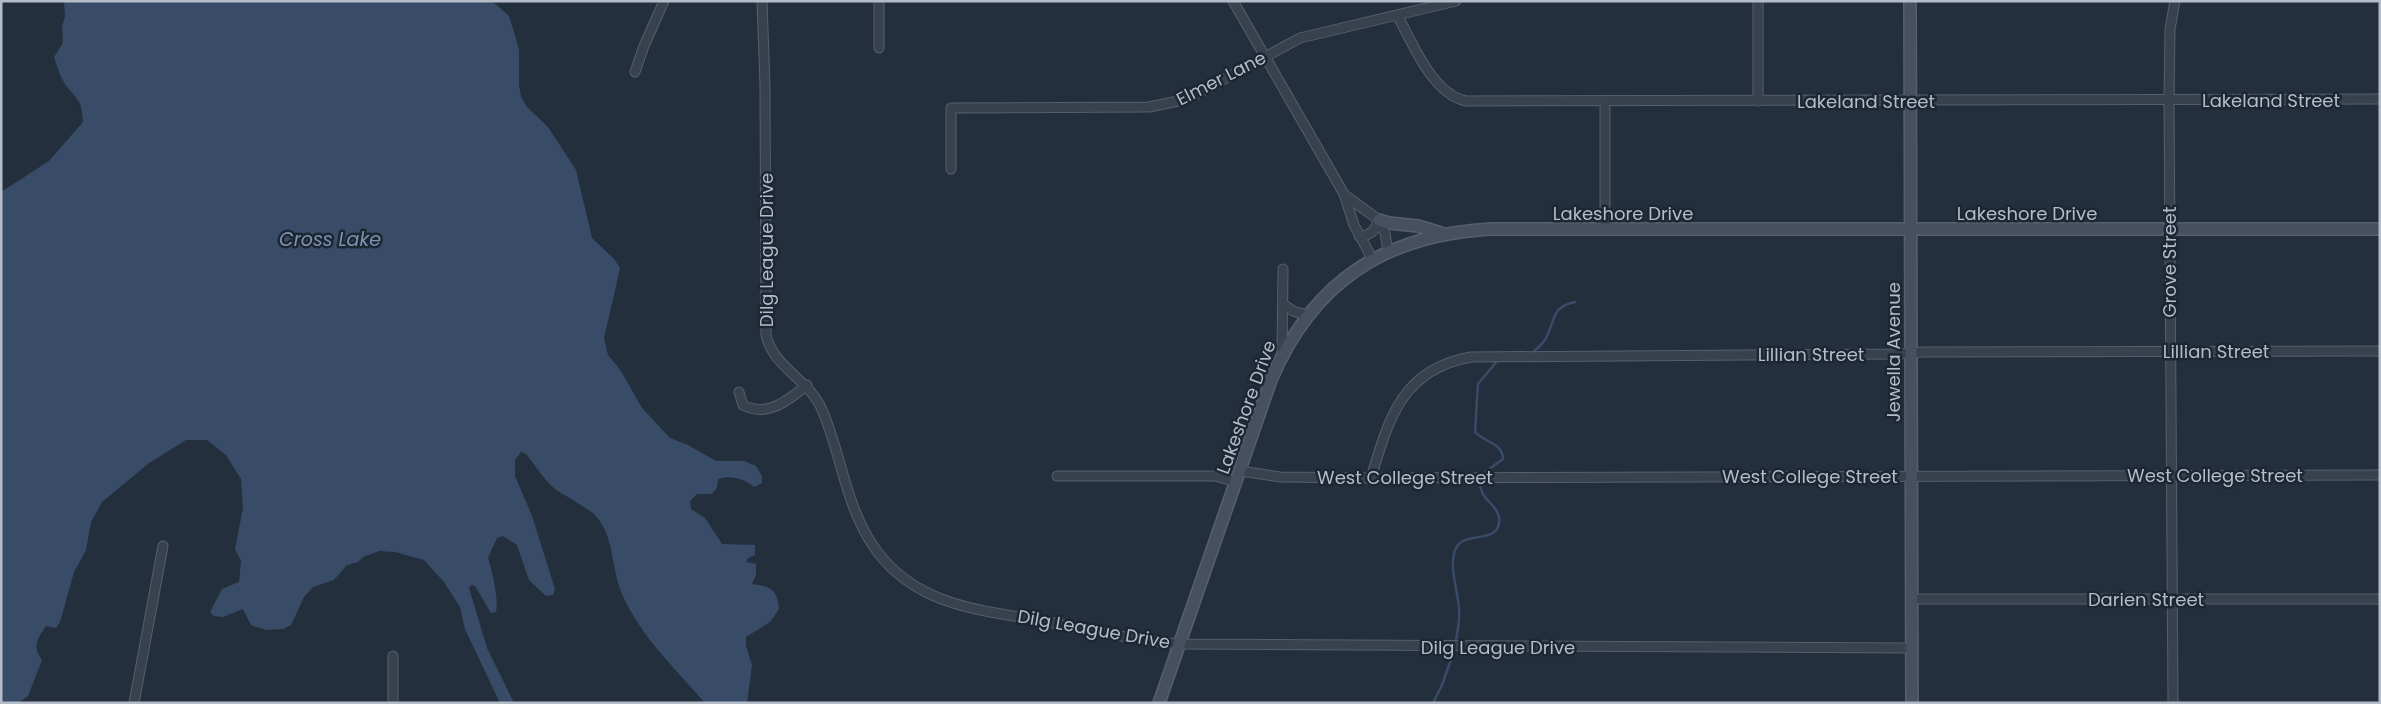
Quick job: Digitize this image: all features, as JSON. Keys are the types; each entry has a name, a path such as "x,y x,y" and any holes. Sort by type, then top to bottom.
{"main road":[{"name":"Jewella Avenue","path":"1910,1 1912,703"},
{"path":"1374,217 1418,226 1443,234"},
{"name":"Lakeshore Drive","path":"1159,703 1282,354 1307,315 1338,283 1373,260 1406,244 1443,234 1491,230 2380,229"}],"street":[{"path":"635,72 664,1"},
{"name":"Dilg League Drive","path":"762,1 765,86 766,335 775,356 807,385 824,414 862,526 884,560 912,584 934,596 966,607 1135,639 1180,644 1912,648"},
{"path":"879,1 879,48"},
{"path":"1233,1 1344,194 1354,225 1373,260"},
{"name":"Elmer Lane","path":"951,169 950,108 1160,106 1197,94 1285,45 1315,33 1456,1"},
{"path":"1758,1 1758,101"},
{"name":"Grove Street","path":"2173,703 2169,101 2170,30 2175,1"},
{"name":"Lakeland Street","path":"1397,14 1433,78 1447,93 1460,100 1474,102 2380,100"},
{"path":"1605,101 1605,230"},
{"path":"1344,194 1374,217 1385,233 1388,252"},
{"path":"1354,225 1374,217"},
{"path":"1359,236 1367,236 1371,232 1374,217"},
{"path":"1282,354 1283,269"},
{"path":"1283,304 1293,311 1307,315"},
{"name":"Lillian Street","path":"1371,478 1392,416 1402,397 1412,384 1426,374 1457,359 1486,355 2380,351"},
{"path":"739,392 743,404 750,409 764,410 782,404 807,385"},
{"name":"West College Street","path":"1057,476 1371,478 2380,475"},
{"path":"134,703 163,546"},
{"name":"Darien Street","path":"1911,599 2380,599"},
{"path":"393,656 393,703"}],"water":[{"name":"Cross Lake","path":"64,1 492,1 509,16 519,50 521,97 527,107 548,127 576,170 592,238 614,259 620,268 604,338 608,355 621,371 642,408 670,438 688,445 716,461 744,461 756,466 762,476 762,483 754,487 746,481 737,478 718,479 717,488 712,494 697,494 690,501 691,509 705,518 722,544 755,545 755,555 748,558 746,562 756,564 756,575 752,584 764,586 772,590 777,597 779,609 770,622 746,637 746,646 752,665 747,703 705,703 659,652 630,610 622,594 607,534 596,516 555,489 543,477 526,454 521,452 515,460 515,476 532,516 555,589 553,595 546,596 529,580 517,545 503,536 497,538 488,558 496,593 496,612 491,613 475,586 471,585 469,588 487,648 514,703 500,703 465,629 460,607 444,582 424,560 395,552 379,551 363,557 358,562 347,565 334,580 313,587 304,597 291,625 283,629 266,630 251,625 243,609 223,617 214,616 210,612 222,589 239,582 241,561 235,549 243,508 241,479 226,455 207,440 186,440 149,463 102,502 91,522 86,550 74,572 60,622 56,628 46,626 38,639 36,647 42,660 28,696 18,703 1,703 1,192 49,161 83,122 80,104 63,81 54,57 63,43"}],"waterway":[{"path":"1534,351 1545,340 1558,310 1575,302"},
{"path":"1485,472 1503,459 1497,446 1475,432 1478,384 1498,360"},
{"path":"1456,640 1459,624 1453,570 1456,548 1466,540 1492,533 1497,529 1499,523 1497,512 1480,487 1480,480"},
{"path":"1433,703 1442,685 1453,654"}]}
